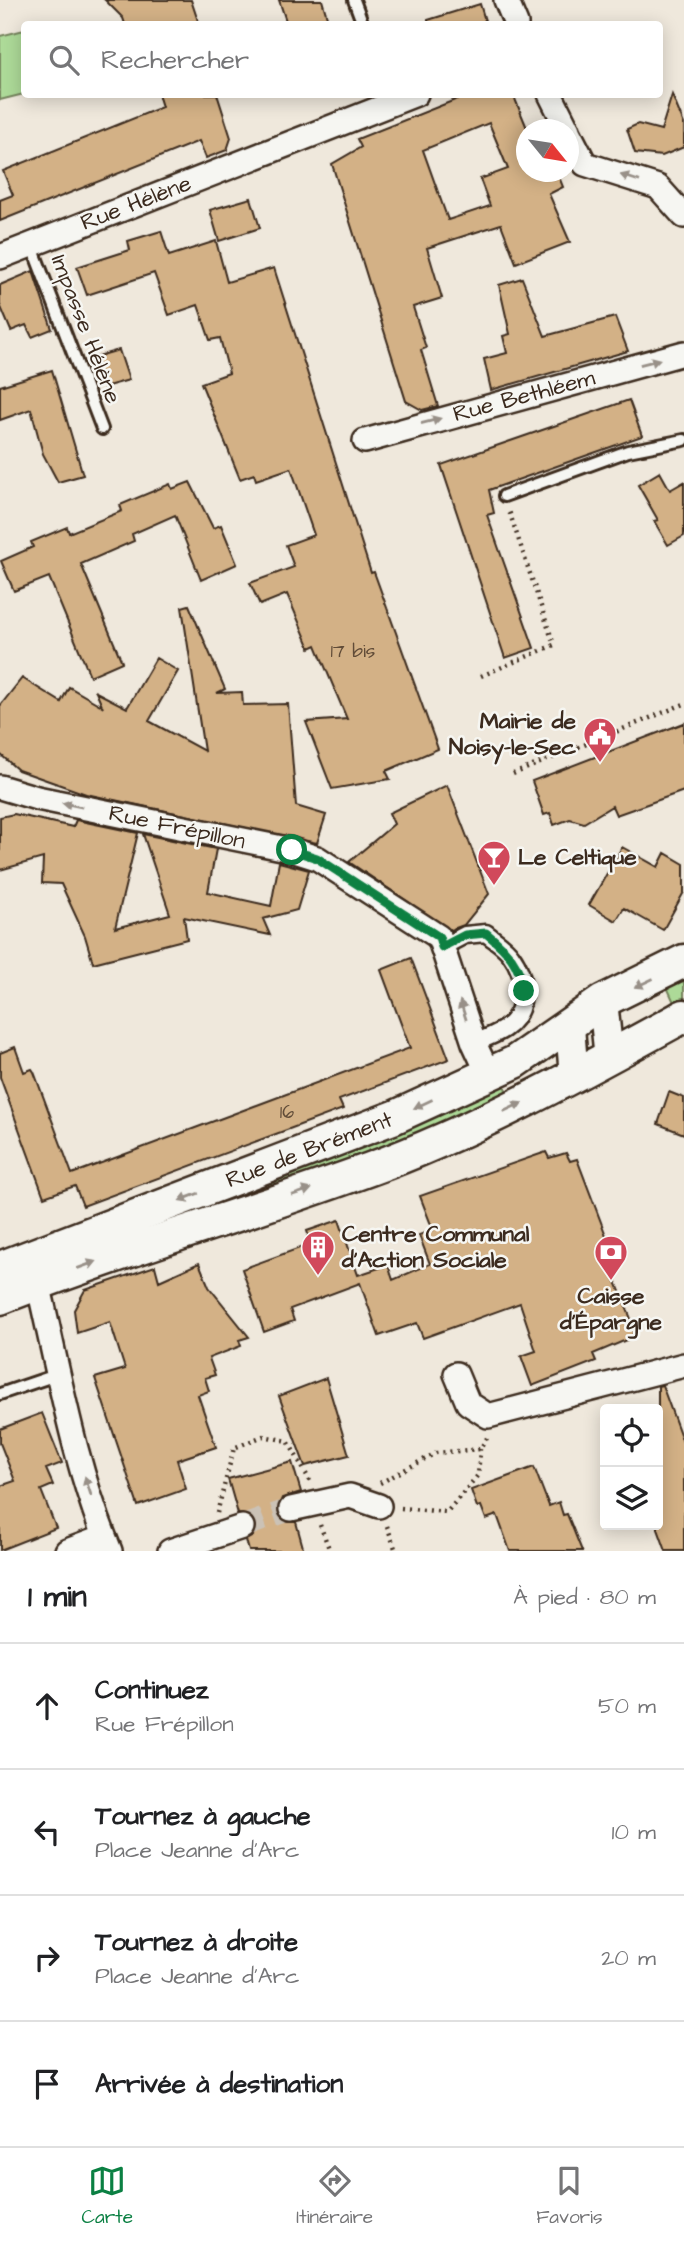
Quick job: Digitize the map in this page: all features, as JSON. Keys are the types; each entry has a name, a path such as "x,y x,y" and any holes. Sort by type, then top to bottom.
{"main road":[{"name":"Rue de Brément","path":"5,1266 371,1127 514,1062 570,1027 603,1001 684,961"},
{"name":"Rue de Brément","path":"0,1298 174,1233 371,1169 574,1077 684,1016"}],"street":[{"path":"506,0 515,21"},
{"name":"Rue Hélène","path":"0,257 406,98"},
{"path":"552,98 562,119"},
{"path":"579,152 585,164 658,187 684,216"},
{"name":"Rue Bethléem","path":"365,441 684,353"},
{"name":"Rue Frépillon","path":"1,789 292,850 317,858 439,937 474,1043 488,1073"},
{"path":"442,947 465,935 486,933 510,953 520,971 524,991 520,1011 506,1028 474,1043"},
{"path":"603,1001 609,1058"},
{"path":"570,1027 574,1077"},
{"path":"5,1266 38,1283 56,1375 107,1544 67,1551"},
{"path":"456,1374 468,1403 488,1416 684,1366"},
{"path":"291,1509 350,1496 379,1506"},
{"path":"170,1551 242,1527"}],"lane":[{"path":"354,0 361,19"},
{"name":"Impasse Hélène","path":"31,244 102,429"},
{"path":"504,496 628,451 684,440"},
{"path":"0,1394 56,1375"}],"path":[{"path":"504,496 554,645"},
{"path":"481,676 561,643"},
{"path":"513,774 684,704"},
{"path":"379,1506 447,1513 478,1475 480,1449 507,1411"},
{"path":"211,1537 234,1448 263,1436 288,1441 305,1475 327,1501"},
{"path":"350,1496 398,1476 436,1453 480,1449"}],"green space":[{"path":"21,31 21,95 0,100 0,36"},
{"path":"684,977 684,1006 677,1009 667,987"},
{"path":"503,1082 509,1098 360,1165 84,1252 350,1152"}],"building":[{"path":"105,0 191,0 198,21 124,21"},
{"path":"279,0 322,0 328,21 286,21"},
{"path":"480,4 485,21 428,21"},
{"path":"672,95 684,124 684,147 662,156 635,153 627,129 638,124 661,130"},
{"path":"159,98 218,98 231,138 227,150 206,158 199,141 0,221 0,200 13,195 3,171 162,107"},
{"path":"460,98 515,98 523,119 516,119 516,182 561,182 563,187 549,194 570,242 516,263 501,224 427,248 442,298 413,307 426,348 421,350 438,406 422,410 406,401 332,164 361,147 357,139","holes":["489,123 508,169 480,179 490,206 448,220 423,150"]},
{"path":"251,198 260,228 219,241 210,210"},
{"path":"161,231 169,256 216,241 227,282 274,268 371,573 374,572 438,749 386,771 390,779 332,789 306,722 347,719 316,645 310,648 287,594 260,605 250,583 294,567 286,545 314,535 291,468 256,480 254,474 240,479 201,383 229,373 220,338 210,340 198,305 169,315 154,273 87,295 77,267 130,250 128,241"},
{"path":"33,271 52,329 32,337 26,325 11,331 0,305 0,285"},
{"path":"522,278 545,336 615,317 628,351 491,390 484,359 507,353 503,336 510,334 499,285"},
{"path":"119,350 129,380 104,387 95,357"},
{"path":"52,370 83,475 58,482 43,454 31,409 0,420 0,386"},
{"path":"629,400 642,436 489,490 494,513 487,515 534,648 505,658 441,465"},
{"path":"660,472 670,490 684,482 684,536 668,545 654,521 658,520 638,485"},
{"path":"190,482 213,528 221,525 237,564 201,580 175,515 132,534 134,541 81,564 122,662 90,676 49,577 14,591 1,561 33,547 31,542 67,527 69,533 122,511 120,505 170,484 172,489"},
{"path":"189,605 225,689 217,693 242,692 243,705 288,704 296,806 326,815 317,843 86,794 18,770 0,754 0,706 22,678 61,702 69,687 102,706 96,692 127,708 156,658 178,671 149,721 204,751 182,607"},
{"name":"Mairie de Noisy-le-Sec","path":"684,723 684,791 616,815 612,806 584,823 570,819 554,825 550,813 544,815 532,781"},
{"path":"447,785 489,894 464,925 450,930 349,862 394,824 389,813"},
{"path":"14,814 73,827 76,820 138,833 115,928 170,914 143,834 216,849 208,892 271,906 279,862 309,870 297,910 263,919 270,935 184,917 187,939 93,963 85,936 61,884 42,883 43,858 0,870 0,817"},
{"path":"622,847 658,867 665,853 684,864 684,892 663,930 624,908 616,921 589,905"},
{"path":"411,958 449,1059 339,1100 343,1109 83,1206 75,1186 44,1197 0,1077 0,1053 15,1047 24,1072 32,1069 34,1072 72,1174 410,1048 381,970"},
{"path":"669,1092 684,1098 684,1134 658,1124"},
{"path":"546,1152 549,1158 566,1153 570,1161 577,1159 618,1267 611,1269 635,1329 631,1338 593,1354 596,1361 532,1386 521,1356 536,1351 520,1303 423,1338 417,1323 379,1336 360,1283 290,1309 294,1321 264,1332 242,1269 311,1244 307,1231 339,1220 358,1275 388,1265 393,1280 430,1264 419,1235 433,1230 420,1196"},
{"path":"199,1263 209,1287 249,1337 239,1340 241,1346 209,1358 215,1375 205,1378 209,1391 198,1395 216,1447 177,1460 186,1489 138,1506 95,1378 125,1369 110,1322 77,1333 74,1310 85,1290 155,1266 159,1281"},
{"path":"326,1378 349,1455 305,1466 279,1396"},
{"path":"662,1385 684,1445 684,1551 666,1551 658,1530 663,1530 663,1404 658,1404 658,1386"},
{"path":"42,1413 62,1463 46,1469 53,1485 41,1490 56,1528 0,1550 0,1486 15,1481 0,1443 0,1429"},
{"path":"292,1462 301,1492 282,1498 277,1511 286,1522 296,1522 304,1551 249,1551 246,1540 253,1536 255,1523 251,1516 238,1514 228,1479"},
{"path":"534,1467 549,1506 559,1502 563,1515 567,1514 582,1551 510,1551 497,1515 486,1519 481,1506 477,1507 471,1490"}],"tunnel":[{"path":"242,1527 291,1509"}],"place":[{"name":"Mairie de Noisy-le-Sec","path":"600,764"},
{"name":"Le Celtique","path":"494,887"},
{"name":"Centre Communal d'Action Sociale","path":"318,1277"},
{"name":"Caisse d'Épargne","path":"611,1282"}],"route":[{"path":"292,850 317,858 439,937 442,947 465,935 486,933 510,953 520,971 524,991"}]}
